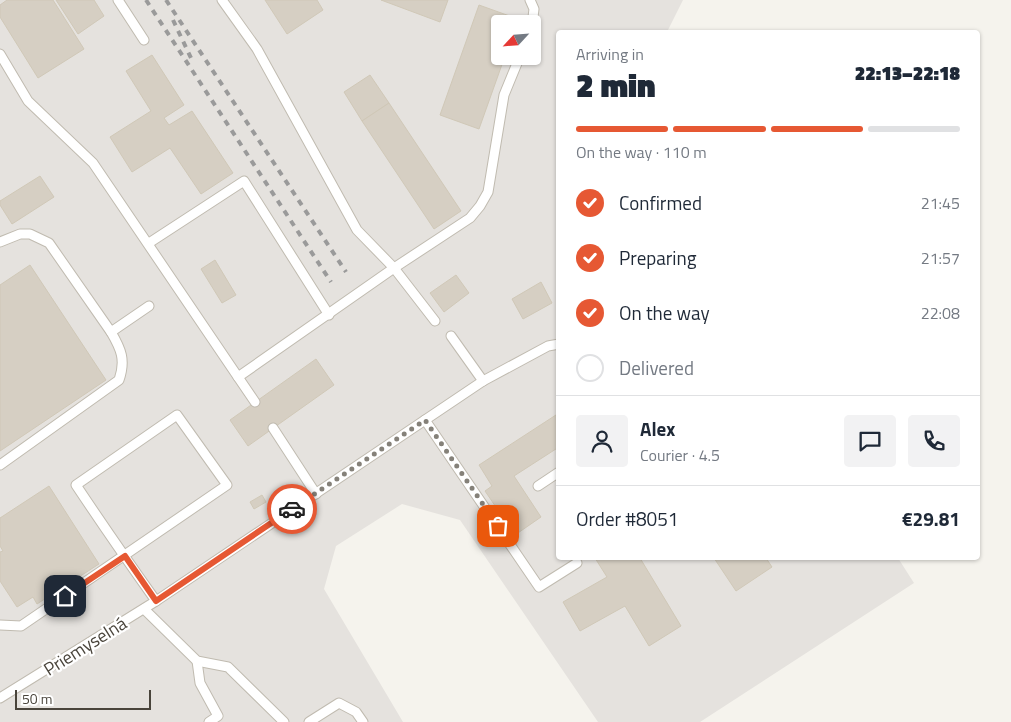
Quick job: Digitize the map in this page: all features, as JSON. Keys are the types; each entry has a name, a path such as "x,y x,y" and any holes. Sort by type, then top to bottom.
{"lane":[{"path":"118,0 144,40"},
{"path":"222,0 257,50 357,230 394,268 435,321"},
{"path":"530,0 534,9 533,15"},
{"path":"0,54 28,101 93,163 255,402"},
{"path":"238,377 394,268 470,218 488,192 504,95 516,65"},
{"path":"149,243 244,182 329,315"},
{"path":"0,242 20,234 30,234 49,243 111,332 122,352 123,368 119,380 0,465"},
{"path":"111,332 149,306"},
{"path":"451,336 483,381"},
{"name":"Priemyselná","path":"0,698 144,609 483,381 548,346 556,345"},
{"path":"0,625 21,626 125,556 227,485 178,416 76,485 125,556 156,601"},
{"path":"425,420 539,587 577,563"},
{"path":"273,428 316,494"},
{"path":"538,486 556,474"},
{"name":"Priemyselná","path":"144,609 197,662"},
{"path":"209,722 218,716 200,683 197,662 228,667 284,722"},
{"path":"309,722 339,702 356,712 363,722"}],"shaded area":[{"path":"0,0 683,0 668,30 556,30 556,560 899,560 914,583 700,722 598,722 460,520 402,504 336,546 324,589 403,722 0,722"}],"building":[{"path":"7,0 53,0 84,49 38,78 0,17 0,5"},
{"path":"56,0 94,0 104,16 78,34"},
{"path":"265,0 317,0 323,10 287,34"},
{"path":"381,0 448,0 440,22"},
{"path":"479,5 507,15 491,15 491,65 502,65 479,129 440,115"},
{"path":"152,55 184,105 164,118 169,125 192,111 233,173 201,194 170,148 132,172 110,137 151,111 126,71"},
{"path":"370,75 389,103 362,121 344,92"},
{"path":"389,103 461,211 434,229 362,121"},
{"path":"40,176 54,197 12,224 0,205 0,201"},
{"path":"215,260 236,295 222,303 201,269"},
{"path":"30,265 106,380 0,451 0,285"},
{"path":"456,275 469,293 444,312 430,293"},
{"path":"541,282 552,303 523,319 512,299"},
{"path":"316,359 334,385 248,446 230,420"},
{"path":"556,415 556,449 514,476 541,517 515,535 485,491 492,486 479,465"},
{"path":"49,486 99,564 37,604 33,597 17,607 0,581 0,552 3,551 0,546 0,518"},
{"path":"262,495 266,502 254,509 250,502"},
{"path":"596,560 641,560 681,626 649,646 625,606 580,631 563,602 607,577"},
{"path":"715,560 767,560 772,567 736,591"}],"railway":[{"path":"146,0 331,282"},
{"path":"166,0 346,272"},
{"path":"173,20 191,58"}],"way so far":[{"path":"292,509 425,420 498,526"}],"route":[{"path":"65,596 125,556 156,601 292,509"}]}
